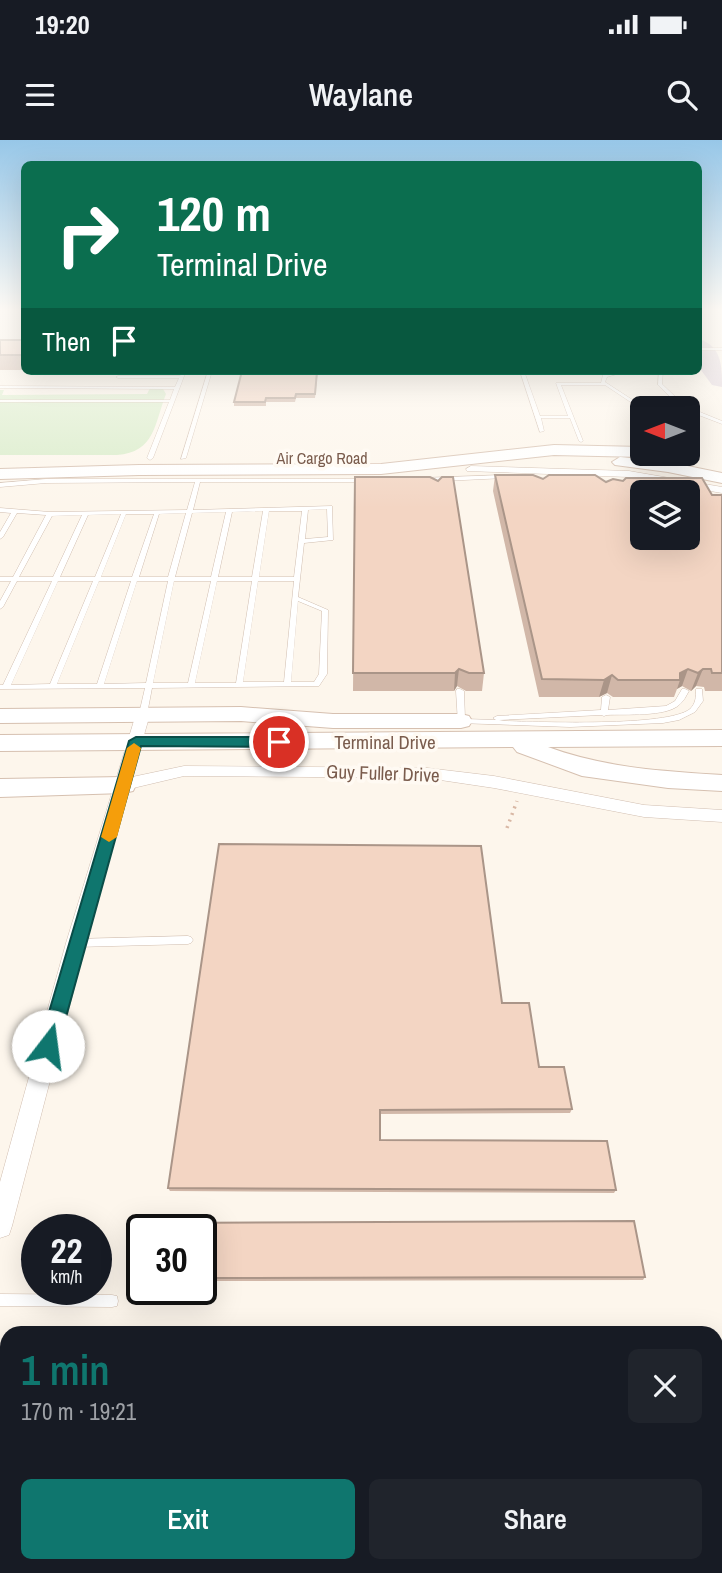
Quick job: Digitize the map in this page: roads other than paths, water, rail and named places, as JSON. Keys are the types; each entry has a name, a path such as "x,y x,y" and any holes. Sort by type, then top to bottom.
{"main road":[{"name":"Air Cargo Road","path":"0,458 415,457 529,443 581,441 630,448"},
{"path":"378,474 554,450 630,449"},
{"path":"0,474 139,470 378,474 594,461 668,467 722,478"},
{"path":"700,461 722,465"},
{"path":"0,716 241,714 333,721 383,731 461,721"},
{"name":"Terminal Drive","path":"0,743 136,741 383,731 510,741 582,768 668,780 722,783"},
{"path":"510,741 722,738"},
{"name":"Guy Fuller Drive","path":"0,788 124,785"}],"street":[{"path":"471,469 606,472 679,480 722,491"},
{"path":"0,1226 76,943 143,714"},
{"name":"Guy Fuller Drive","path":"124,785 184,771 345,771 459,776 644,811 722,816"}],"lane":[{"path":"183,458 209,375"},
{"path":"523,375 542,431"},
{"path":"604,384 606,376 610,375"},
{"path":"661,375 660,384 674,396"},
{"path":"118,377 181,377 150,458"},
{"path":"581,441 558,384 604,384 630,400"},
{"path":"0,387 177,388"},
{"path":"0,401 172,401"},
{"path":"700,414 722,423"},
{"path":"538,417 572,417"},
{"path":"606,472 639,480"},
{"path":"0,485 46,481 198,481 378,474"},
{"path":"416,480 431,483 474,477 568,479"},
{"path":"443,480 508,482"},
{"path":"143,714 171,579 198,481"},
{"path":"0,510 50,514 330,507 331,539 301,541"},
{"path":"286,684 305,509"},
{"path":"239,684 266,510"},
{"path":"191,684 229,511"},
{"path":"0,537 15,512"},
{"path":"100,685 157,512"},
{"path":"86,513 3,687 316,684 323,674 326,610 295,598"},
{"path":"53,686 124,513"},
{"path":"0,607 50,514"},
{"path":"0,579 296,579"},
{"path":"460,691 461,721"},
{"path":"461,721 669,708 681,702 685,691"},
{"path":"461,721 549,725 665,720 687,715 701,700 699,691"},
{"path":"604,714 606,697"},
{"path":"76,943 188,940"},
{"path":"0,1300 113,1301"}]}
